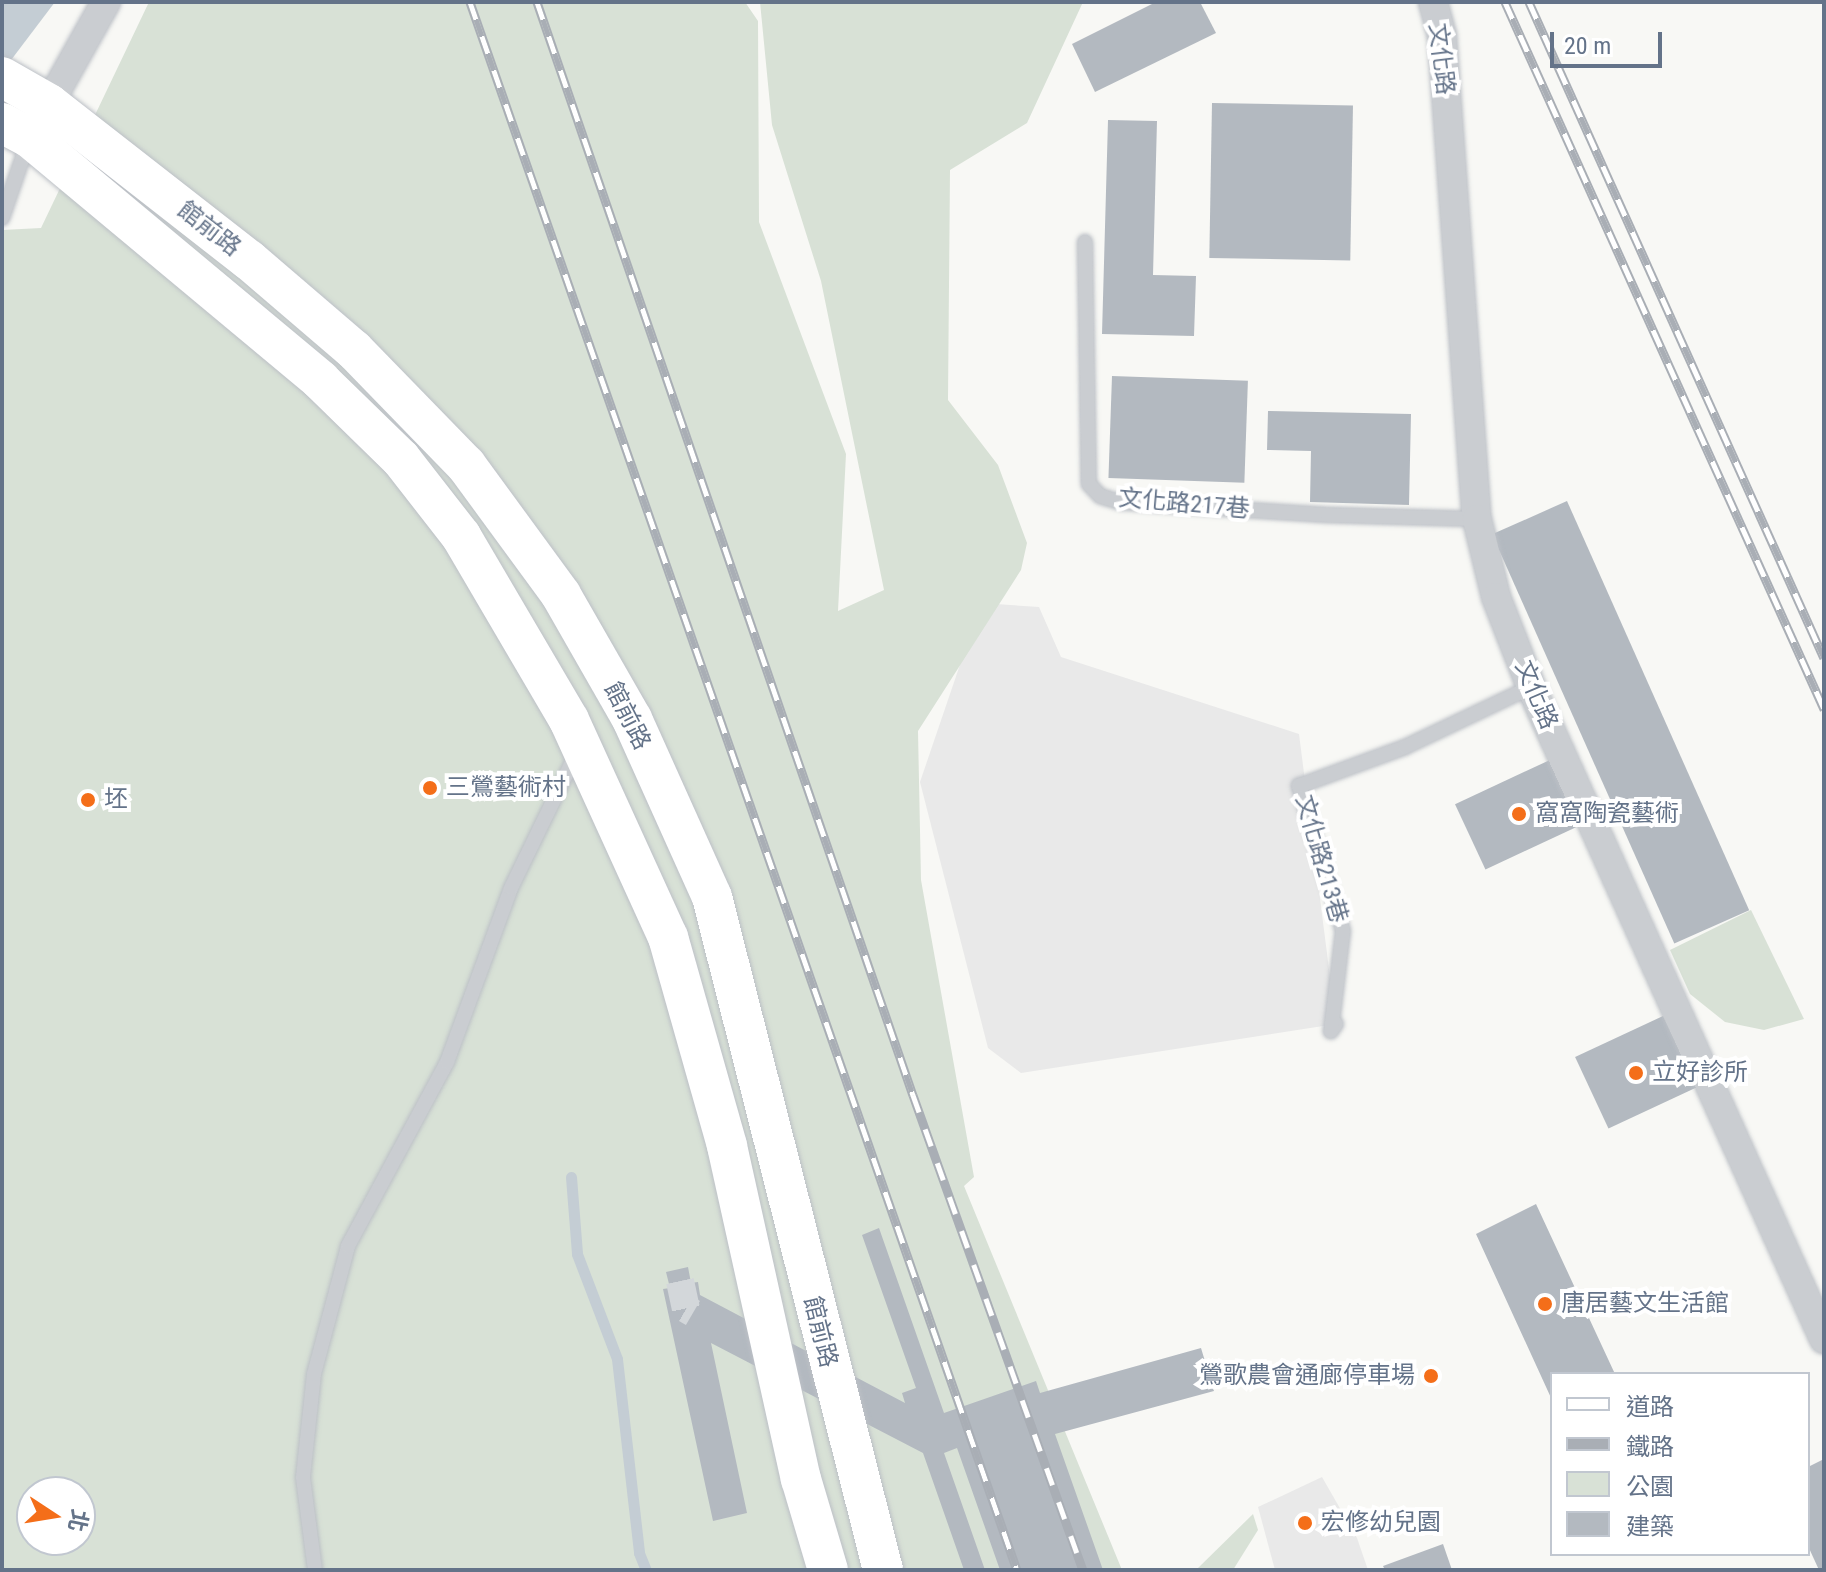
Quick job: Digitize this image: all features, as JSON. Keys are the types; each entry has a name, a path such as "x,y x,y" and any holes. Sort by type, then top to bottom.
{"street":[{"path":"16,131 49,104 106,2"},
{"name":"文化路","path":"1433,2 1442,36 1477,519 1496,597 1531,687 1824,1339"},
{"name":"館前路","path":"7,80 49,104 249,260 354,350 466,465 561,595 632,719 712,897 883,1570"},
{"name":"館前路","path":"16,131 320,380 401,459 461,536 580,744 668,937 727,1146 801,1479 828,1570"}],"lane":[{"path":"2,218 16,131"},
{"name":"文化路217巷","path":"1085,242 1089,484 1100,496 1120,502 1313,514 1477,519"},
{"name":"文化路213巷","path":"1336,1024 1331,1031 1343,931 1299,786 1405,747 1531,687"},
{"path":"315,1570 303,1477 314,1374 348,1246 447,1062 511,888 580,744"}],"shaded area":[{"path":"2,2 55,2 2,72"},
{"path":"981,603 1039,607 1061,657 1299,734 1336,1024 1021,1073 988,1048 920,782"},
{"name":"宏修幼兒園","path":"1322,1477 1357,1538 1368,1570 1275,1570 1258,1507"}],"green space":[{"name":"三鶯藝術村","path":"149,2 745,2 758,21 759,222 846,454 838,611 884,590 821,281 772,125 760,2 1083,2 1027,123 950,170 948,400 998,465 1027,543 1021,570 918,731 921,880 974,1177 964,1186 1122,1570 2,1570 2,230 41,228"},
{"path":"1751,910 1804,1019 1764,1030 1725,1022 1690,994 1670,950"},
{"path":"1253,1514 1258,1530 1233,1570 1196,1570"}],"building":[{"path":"1156,2 1200,2 1216,33 1095,92 1072,44"},
{"path":"1212,103 1353,105 1350,260 1209,258"},
{"path":"1108,120 1157,121 1153,275 1196,276 1194,336 1102,334"},
{"path":"1112,376 1248,381 1244,483 1108,478"},
{"path":"1268,411 1411,414 1409,505 1310,502 1311,451 1267,450"},
{"path":"1567,501 1749,910 1674,944 1492,534"},
{"name":"窩窩陶瓷藝術","path":"1552,759 1582,824 1485,869 1455,804"},
{"name":"立好診所","path":"1663,1016 1696,1088 1608,1129 1575,1057"},
{"name":"唐居藝文生活館","path":"1536,1204 1614,1372 1550,1372 1550,1396 1476,1234"},
{"path":"879,1228 944,1413 1036,1381 1040,1393 1201,1348 1214,1391 1055,1434 1103,1570 1000,1570 957,1448 944,1453 985,1570 964,1570 923,1453 711,1343 747,1513 713,1521 663,1289 670,1288 666,1272 688,1267 691,1283 698,1282 700,1295 905,1403 902,1393 916,1388 862,1235"},
{"path":"1824,1459 1824,1570 1819,1570 1810,1550 1810,1466"},
{"path":"1443,1544 1452,1570 1385,1570 1383,1566"}],"waterway":[{"path":"571,1177 577,1254 617,1359 639,1553 646,1570"}],"tunnel":[{"path":"680,1281 686,1309 693,1313"}],"railway":[{"path":"470,2 1017,1570"},
{"path":"537,2 913,1095 1083,1570"},
{"path":"1505,2 1824,709"},
{"path":"1529,2 1824,658"}],"place":[{"name":"三鶯藝術村","path":"430,788"},
{"name":"坯","path":"88,800"},
{"name":"窩窩陶瓷藝術","path":"1519,814"},
{"name":"立好診所","path":"1636,1073"},
{"name":"唐居藝文生活館","path":"1545,1304"},
{"name":"鶯歌農會通廊停車場","path":"1431,1376"},
{"name":"宏修幼兒園","path":"1305,1523"}]}
